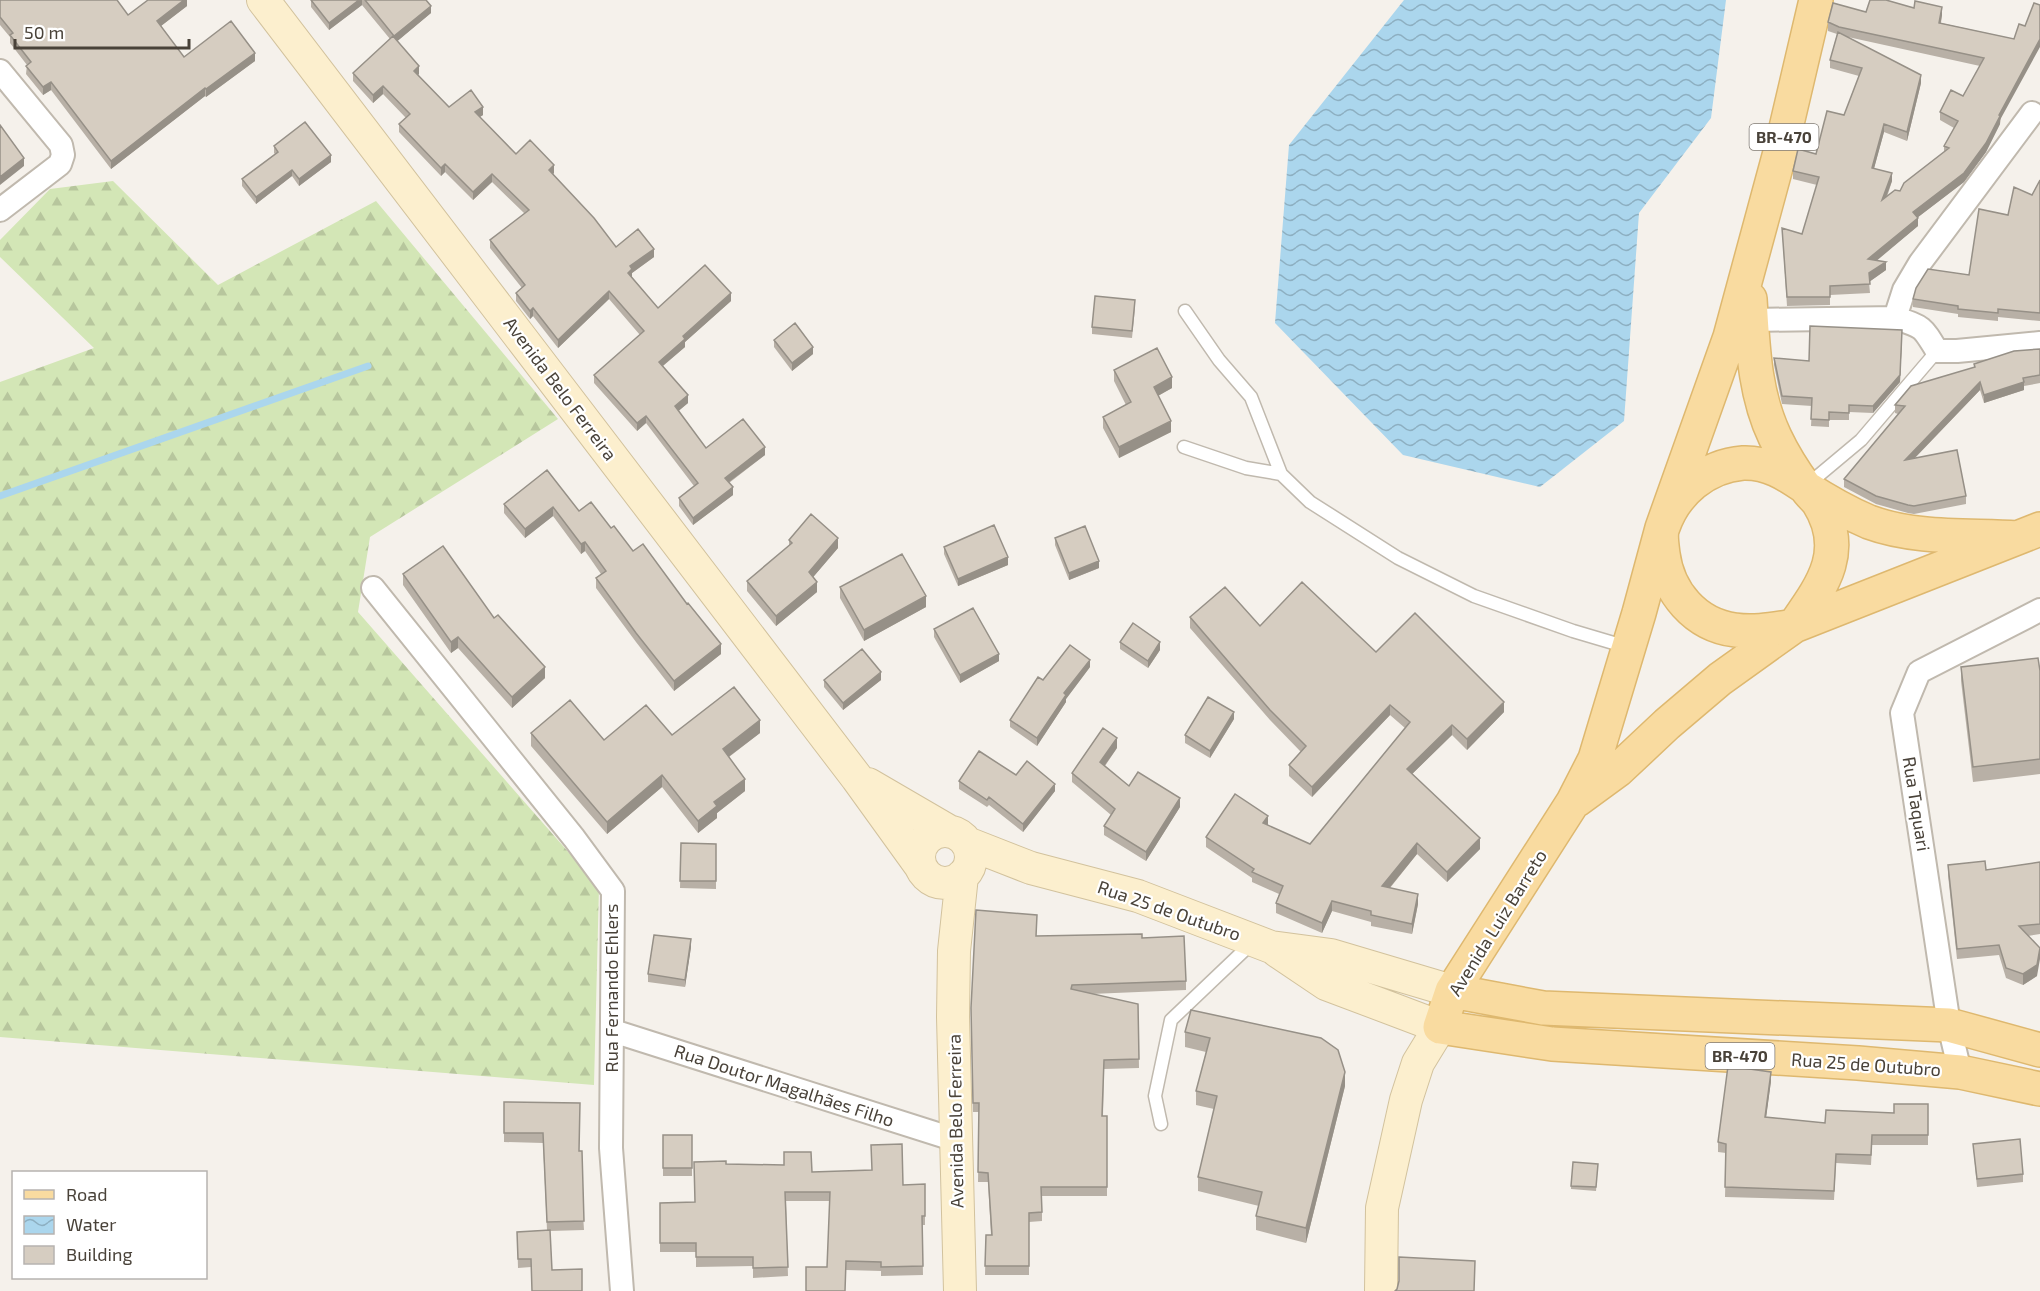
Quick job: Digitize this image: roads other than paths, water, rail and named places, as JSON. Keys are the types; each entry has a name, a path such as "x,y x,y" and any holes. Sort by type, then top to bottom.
{"main road":[{"name":"Avenida Belo Ferreira","path":"263,0 857,778 923,870 954,951"},
{"name":"BR-470","path":"1573,802 1595,759 1662,528 1730,337 1782,145 1815,0"},
{"name":"BR-470","path":"1573,802 1618,770 1720,679 1794,626 1821,588 1827,571 1831,553 1826,518 1775,438 1761,399 1755,369 1749,273"},
{"path":"1744,463 1771,467 1868,521 1902,532 2029,534 1794,626 1753,631 1734,630 1715,625 1696,615 1677,595 1665,570 1662,550 1662,528 1679,496 1691,484 1709,472 1744,463"},
{"name":"Avenida Belo Ferreira","path":"857,778 961,855 954,951 960,1291"},
{"name":"Avenida Luiz Barreto","path":"1381,1291 1382,1208 1406,1100 1418,1063 1440,1027 1452,991 1573,802"},
{"path":"923,870 919,851 924,840 934,832 961,855"},
{"name":"Rua 25 de Outubro","path":"923,870 936,881 945,883 954,881 961,855 1031,868 1138,896 1263,944"},
{"path":"1263,944 1331,955 1452,991"},
{"path":"1263,944 1326,984 1440,1027"},
{"name":"BR-470","path":"1452,991 1543,1008 1949,1025 2040,1050"},
{"name":"Rua 25 de Outubro","path":"1440,1027 1552,1044 1858,1063 1960,1072 2040,1089"}],"street":[{"path":"0,71 61,145 63,155 60,165 0,210"},
{"path":"1895,318 1904,290 1920,263 2032,113"},
{"path":"1752,320 1895,318 1914,324 1926,331 1937,351 2040,343"},
{"name":"Rua Fernando Ehlers","path":"373,588 574,838 613,891 611,1148 622,1291"},
{"name":"Rua Taquari","path":"1960,1072 1949,1025 1902,713 1919,672 2040,610"},
{"name":"Rua Doutor Magalhães Filho","path":"613,1031 956,1140"}],"lane":[{"path":"1185,311 1219,360 1251,397 1281,474 1310,502 1398,558 1474,596 1573,632 1628,647"},
{"path":"1805,487 1861,440 1937,351"},
{"path":"1184,447 1246,468 1281,474"},
{"path":"1161,1124 1155,1096 1171,1020 1263,944"}],"water":[{"path":"1404,0 1726,0 1711,118 1639,213 1624,421 1540,487 1403,455 1275,323 1289,145"}],"waterway":[{"path":"0,496 368,366"}]}
